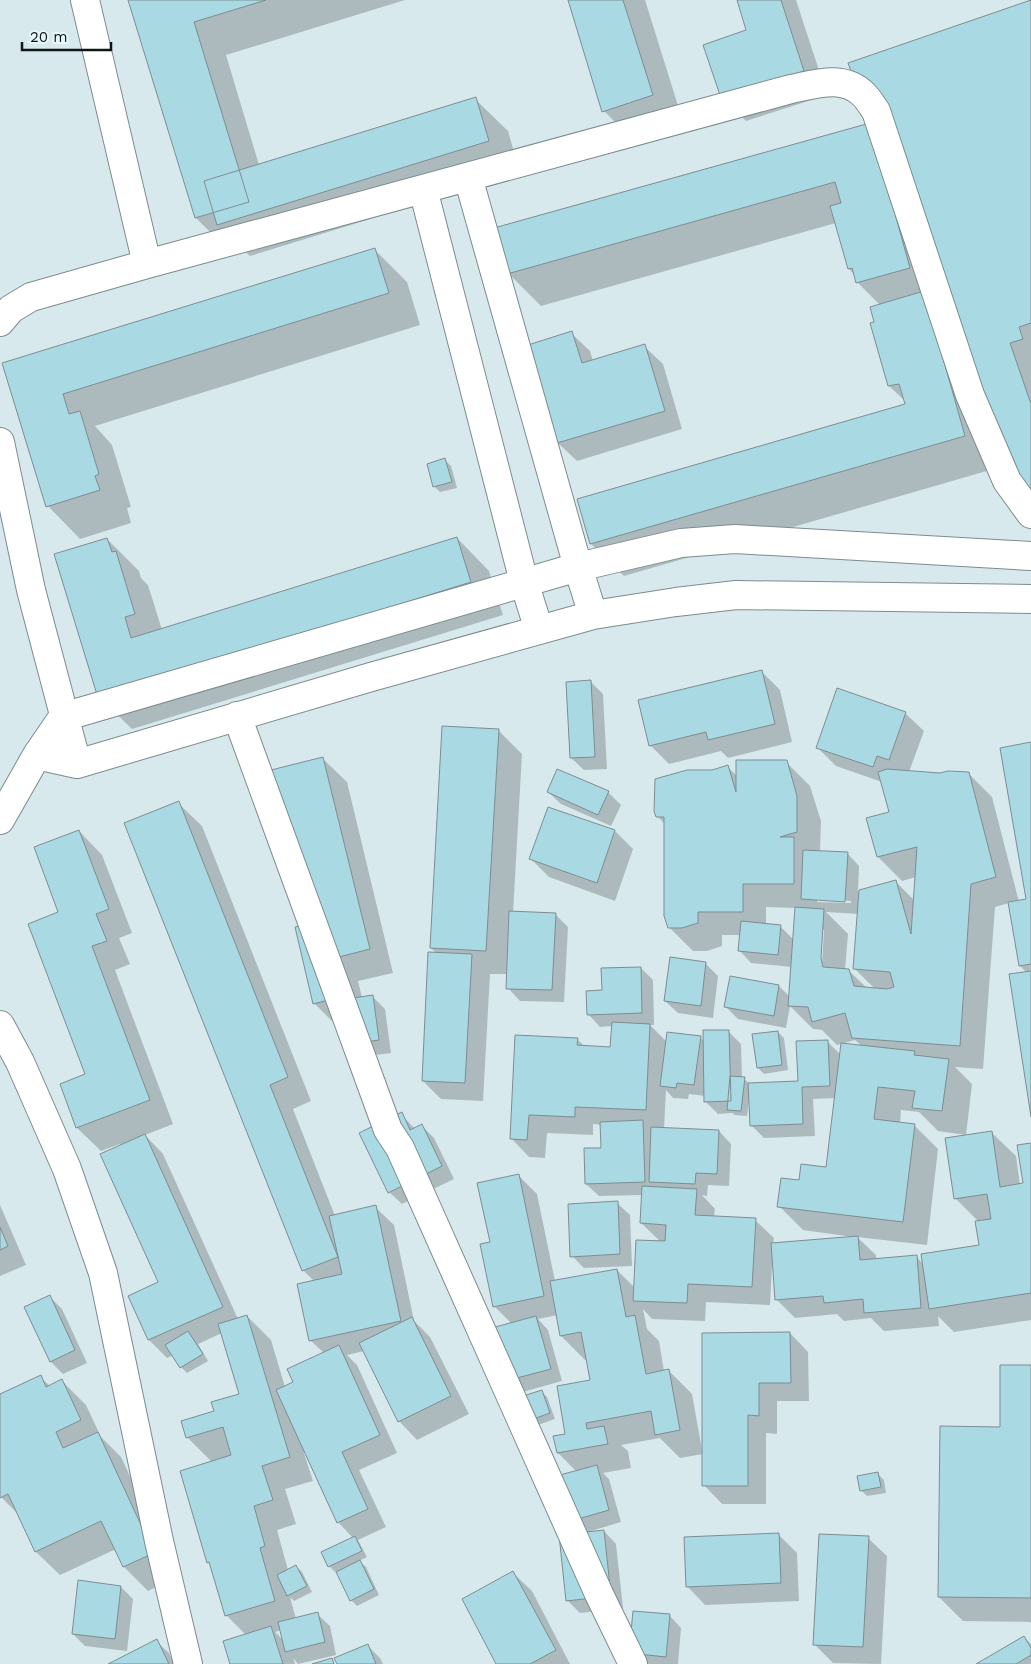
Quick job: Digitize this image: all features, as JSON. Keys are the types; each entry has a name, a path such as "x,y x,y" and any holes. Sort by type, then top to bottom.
{"street":[{"path":"85,0 147,264"},
{"path":"0,322 11,309 31,298 147,264 791,89 828,81 848,84 864,94 876,111 970,395 1006,481 1031,514"},
{"path":"468,177 593,615"},
{"path":"423,189 524,582 539,630"},
{"path":"0,442 31,590 63,717 77,764"},
{"path":"0,820 37,755 63,717 578,567 680,543 735,539 1031,556"},
{"path":"37,755 77,764 371,676 593,615 736,595 1031,599"},
{"path":"237,716 388,1130 400,1148 595,1585 633,1664"},
{"path":"0,1025 20,1062 67,1169 103,1273 159,1541 188,1664"}],"building":[{"path":"128,0 266,0 194,22 249,202 195,218"},
{"path":"568,0 623,0 653,95 602,112"},
{"path":"737,0 781,0 804,71 721,98 703,45 746,30"},
{"path":"1031,0 1031,323 1019,327 1023,339 1010,343 1031,404 1031,497 1012,503 848,63"},
{"path":"476,97 489,141 217,225 204,181"},
{"path":"870,123 910,268 856,283 852,268 848,269 830,206 841,203 835,182 507,274 494,228"},
{"path":"375,248 389,293 63,394 69,414 80,411 99,474 95,476 100,490 46,507 2,363"},
{"path":"924,291 965,436 590,544 577,499 905,404 899,384 888,386 870,323 874,322 870,307"},
{"path":"572,331 582,363 645,344 665,411 557,443 528,345"},
{"path":"445,458 452,482 433,487 427,464"},
{"path":"457,537 471,582 98,698 54,554 107,538 112,552 116,551 135,614 125,617 131,638"},
{"path":"762,670 775,724 708,740 706,732 649,746 638,700"},
{"path":"591,680 595,757 570,758 566,682"},
{"path":"837,688 906,712 889,760 877,756 873,767 816,748"},
{"path":"442,726 499,729 486,951 430,948"},
{"path":"1031,742 1031,964 1019,966 1008,902 1026,899 1000,748"},
{"path":"323,757 370,949 335,958 344,996 313,1004 295,927 316,922 263,772"},
{"path":"736,760 787,760 797,796 797,832 780,837 794,837 794,884 743,884 743,912 698,912 698,923 682,928 668,928 664,916 664,817 656,817 654,811 655,779 687,770 712,770 728,765 736,792"},
{"path":"557,769 609,791 598,815 547,792"},
{"path":"887,769 940,773 948,771 969,772 996,877 971,884 960,1046 852,1038 845,1013 812,1022 808,1007 788,1006 795,907 824,909 821,958 823,967 849,969 854,986 887,989 894,987 890,972 853,969 859,890 896,880 911,934 917,847 877,857 866,818 889,812 878,772"},
{"path":"179,801 288,1077 270,1085 338,1257 302,1271 124,823"},
{"path":"548,807 615,830 597,883 529,859"},
{"path":"79,830 109,909 96,914 107,941 92,946 150,1100 76,1128 60,1084 85,1074 28,924 58,912 34,847"},
{"path":"803,850 848,852 845,902 801,899"},
{"path":"509,911 556,913 552,990 506,989"},
{"path":"741,921 781,925 778,955 738,951"},
{"path":"428,952 472,954 465,1083 422,1081"},
{"path":"670,957 706,962 701,1006 664,1001"},
{"path":"641,967 642,1013 587,1015 586,991 602,990 601,968"},
{"path":"1031,971 1031,1117 1009,974"},
{"path":"730,976 779,985 774,1016 724,1007"},
{"path":"373,995 379,1040 346,1045 340,1000"},
{"path":"612,1022 650,1024 646,1110 575,1107 575,1117 529,1115 527,1140 510,1139 515,1035 578,1038 577,1045 610,1047"},
{"path":"703,1030 729,1030 731,1101 704,1102"},
{"path":"778,1031 782,1065 757,1068 752,1034"},
{"path":"667,1032 701,1036 694,1085 677,1083 676,1088 660,1086"},
{"path":"828,1040 830,1086 802,1087 803,1124 750,1126 748,1083 798,1081 796,1041"},
{"path":"841,1043 915,1051 914,1055 949,1059 942,1111 912,1108 915,1091 878,1087 874,1119 915,1124 903,1222 777,1207 781,1178 799,1180 801,1164 826,1167"},
{"path":"730,1076 745,1077 741,1111 727,1110"},
{"path":"402,1112 410,1130 422,1124 442,1166 388,1193 359,1133"},
{"path":"643,1120 645,1182 585,1184 584,1148 601,1148 600,1122"},
{"path":"651,1127 719,1130 717,1174 696,1173 695,1184 649,1182"},
{"path":"992,1131 1000,1187 1023,1183 1017,1145 1031,1143 1031,1293 929,1309 921,1254 979,1245 975,1221 991,1219 987,1194 954,1199 945,1138"},
{"path":"145,1134 223,1307 148,1340 128,1296 158,1282 100,1154"},
{"path":"519,1174 544,1296 493,1307 480,1244 490,1242 477,1183"},
{"path":"642,1186 697,1189 695,1215 756,1218 752,1287 688,1284 687,1303 633,1301 636,1240 665,1241 666,1225 640,1223"},
{"path":"618,1201 620,1254 570,1257 568,1204"},
{"path":"376,1205 401,1321 309,1341 297,1284 342,1274 329,1216"},
{"path":"0,1227 8,1246 0,1250"},
{"path":"858,1236 860,1260 917,1255 921,1308 864,1313 863,1299 824,1303 823,1296 775,1300 771,1243"},
{"path":"617,1269 626,1317 635,1315 646,1374 669,1369 680,1430 655,1435 651,1411 586,1423 587,1429 604,1426 608,1444 557,1453 553,1436 565,1434 557,1386 590,1380 581,1332 560,1336 550,1281"},
{"path":"50,1295 75,1350 50,1362 24,1307"},
{"path":"247,1315 290,1457 262,1466 273,1500 254,1506 265,1546 260,1548 275,1601 225,1616 180,1471 231,1455 223,1427 186,1438 181,1421 214,1411 211,1402 239,1394 218,1324"},
{"path":"536,1316 551,1369 498,1383 484,1330"},
{"path":"412,1317 451,1396 398,1422 359,1343"},
{"path":"188,1331 203,1354 180,1368 165,1345"},
{"path":"790,1332 791,1383 759,1383 759,1416 748,1415 748,1486 702,1486 702,1333"},
{"path":"339,1345 380,1435 342,1452 368,1509 337,1523 276,1390 293,1382 287,1369"},
{"path":"1000,1365 1031,1365 1031,1598 938,1597 940,1426 1000,1427"},
{"path":"41,1375 46,1387 62,1379 81,1420 56,1432 63,1448 98,1432 154,1553 123,1567 101,1521 35,1552 8,1494 0,1498 0,1394"},
{"path":"542,1390 550,1413 528,1421 520,1397"},
{"path":"597,1465 609,1510 558,1525 545,1479"},
{"path":"878,1472 881,1487 860,1491 857,1476"},
{"path":"604,1530 611,1596 566,1601 559,1535"},
{"path":"779,1533 781,1583 686,1587 684,1537"},
{"path":"819,1534 869,1536 863,1647 813,1645"},
{"path":"355,1536 362,1551 328,1567 321,1552"},
{"path":"360,1560 374,1589 350,1601 336,1572"},
{"path":"296,1565 307,1586 287,1596 277,1575"},
{"path":"513,1571 556,1650 530,1664 496,1664 462,1599"},
{"path":"78,1580 121,1586 115,1639 72,1634"},
{"path":"633,1611 670,1614 666,1657 629,1653"},
{"path":"318,1612 325,1642 285,1652 278,1622"},
{"path":"271,1626 283,1664 230,1664 223,1641"},
{"path":"1024,1636 1031,1648 1031,1655 1016,1664 976,1664"},
{"path":"157,1639 169,1664 108,1664"},
{"path":"368,1644 376,1664 337,1664 334,1658"},
{"path":"332,1658 334,1664 312,1664"}]}
